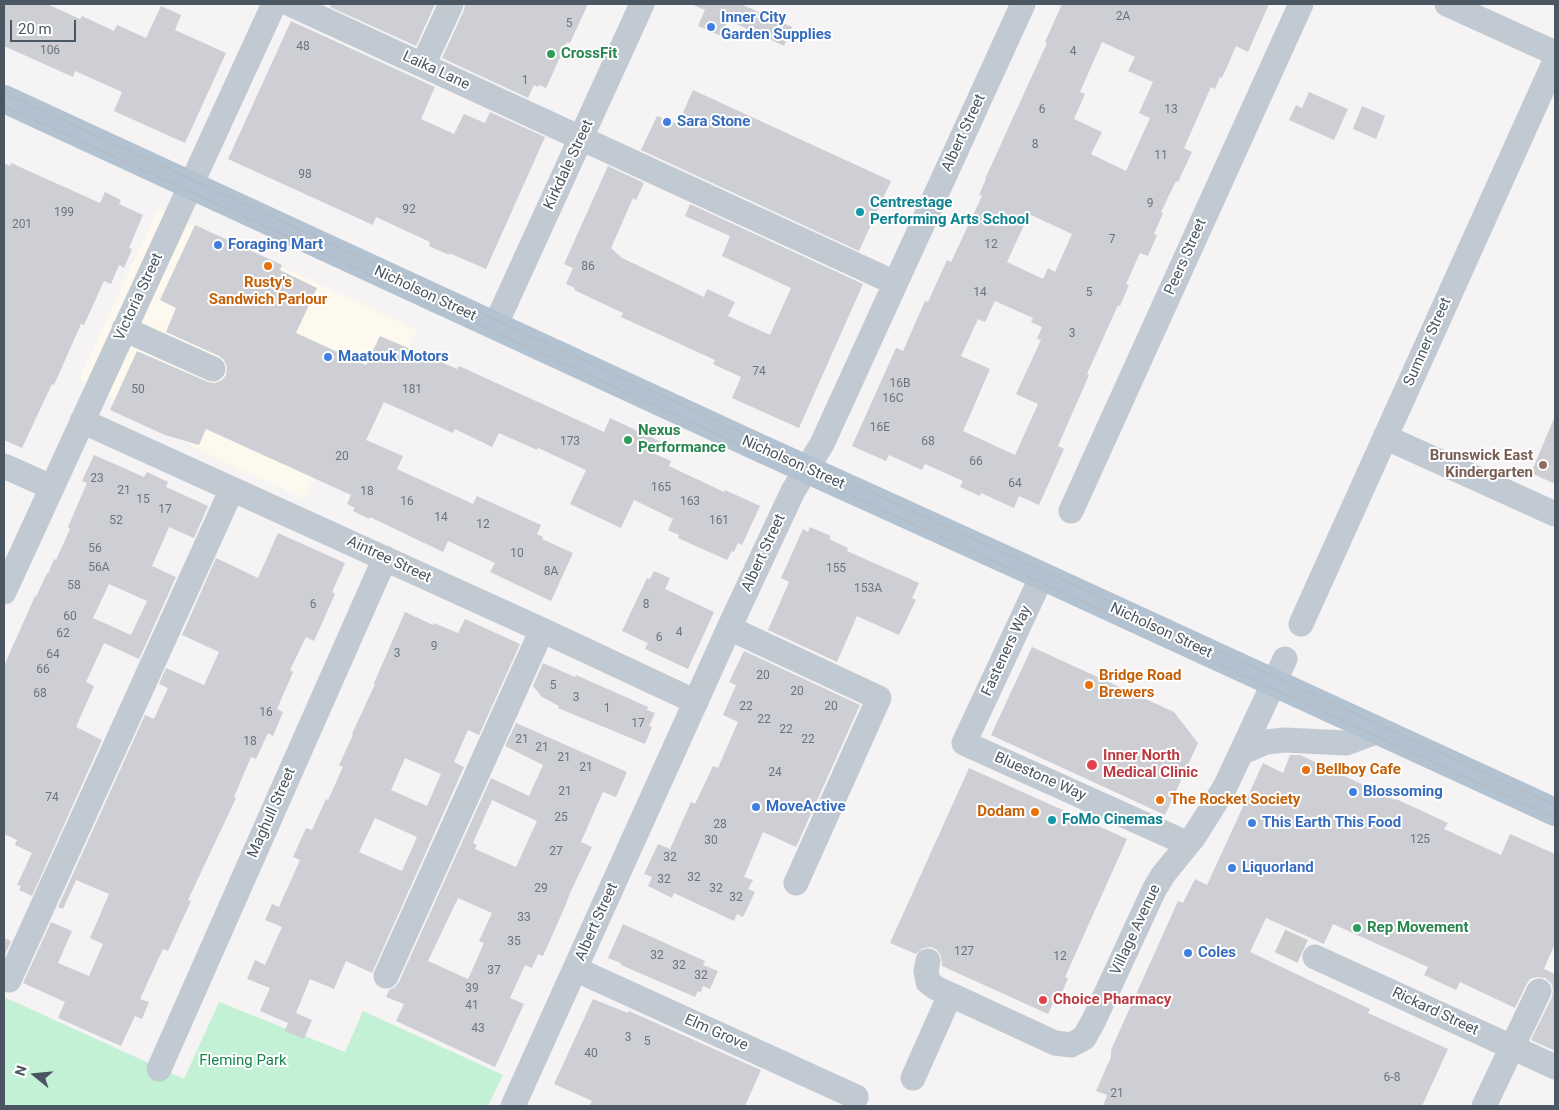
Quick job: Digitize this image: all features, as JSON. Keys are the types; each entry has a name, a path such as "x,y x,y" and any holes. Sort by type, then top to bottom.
{"main road":[{"name":"Nicholson Street","path":"4,99 1042,576 1279,671 1379,731 1555,812"}],"street":[{"name":"Victoria Street","path":"4,592 274,4"},
{"name":"Laika Lane","path":"290,4 895,283"},
{"path":"424,65 451,4"},
{"name":"Kirkdale Street","path":"495,326 642,4"},
{"name":"Albert Street","path":"514,1106 729,628 791,495 822,444 1023,4"},
{"name":"Peers Street","path":"1071,511 1301,4"},
{"path":"1447,4 1555,53"},
{"name":"Sumner Street","path":"1301,624 1555,61"},
{"path":"124,329 213,369"},
{"name":"Aintree Street","path":"82,421 385,558 696,702"},
{"path":"1385,437 1555,514"},
{"path":"4,466 51,487"},
{"path":"9,980 232,489"},
{"name":"Maghull Street","path":"159,1068 385,558"},
{"name":"Fasteners Way","path":"972,726 1009,672 1042,576"},
{"path":"729,628 879,698 796,883"},
{"path":"386,976 542,630"},
{"name":"Village Avenue","path":"928,961 926,971 928,982 950,995 1055,1043 1071,1045 1084,1038 1154,890 1163,875 1208,816 1221,794 1243,752 1279,671"},
{"name":"Bluestone Way","path":"972,726 964,744 1188,844"},
{"path":"1243,752 1266,742 1285,740 1346,743 1379,731"},
{"name":"Rickard Street","path":"1315,957 1555,1067"},
{"name":"Elm Grove","path":"575,969 856,1097"},
{"path":"1484,1106 1539,991"},
{"path":"913,1078 950,995"}],"shaded area":[{"path":"158,209 417,330 376,420 347,407 304,499 197,449 79,379"}],"green space":[{"name":"Fleming Park","path":"4,997 184,1079 219,1002 345,1052 363,1011 503,1075 488,1106 4,1106"}],"building":[{"path":"4,4 47,4 80,19 82,16 114,31 117,25 146,38 161,6 181,15 175,30 226,53 185,143 114,111 122,92 75,71 73,77 4,46"},
{"path":"332,4 435,4 416,46 330,7"},
{"path":"465,4 588,4 570,43 567,42 546,88 534,85 528,98 442,58"},
{"path":"691,4 741,4 792,27 784,46 728,20 721,36 698,26 705,10"},
{"path":"1062,4 1269,4 1248,52 1236,46 1222,78 1220,77 1215,89 1211,87 1184,148 1192,152 1161,212 1163,213 1154,234 1157,235 1148,256 1140,253 1126,284 1129,285 1087,374 1089,375 1058,446 1064,449 1039,505 1019,496 1014,508 981,493 980,496 960,487 963,481 925,464 922,470 889,455 886,461 852,446 896,348 903,351 925,301 928,302 947,260 951,262 982,196 979,195 985,179 1047,43 1045,42","holes":["1102,42 1135,57 1128,71 1153,82 1139,113 1150,118 1126,171 1091,154 1102,132 1074,119 1085,94 1080,92","1029,214 1072,234 1055,272 1048,268 1043,279 1007,262","995,301 1033,318 1031,322 1042,327 1037,339 1041,340 1016,394 1038,404 1015,455 963,431 990,369 961,356 978,319 985,322"]},
{"path":"291,21 435,87 421,119 454,134 464,114 485,123 490,112 545,137 486,269 429,246 430,242 376,217 373,225 228,159"},
{"path":"693,90 891,181 859,251 641,150 657,116 678,124"},
{"path":"1309,92 1348,109 1334,140 1289,120 1296,105 1302,108"},
{"path":"1362,106 1385,116 1376,139 1353,129"},
{"path":"4,163 10,166 11,163 100,203 105,192 121,200 119,204 143,215 129,248 132,249 124,268 119,265 111,284 104,281 84,325 81,324 54,385 52,384 22,448 4,440"},
{"path":"608,166 644,183 636,200 633,198 611,248 622,258 704,297 707,289 735,302 728,316 770,335 791,288 722,256 730,236 685,216 690,204 863,284 799,428 732,398 741,377 713,364 715,360 621,317 623,313 574,290 575,288 566,284 573,268 564,264"},
{"path":"195,225 282,265 280,270 317,288 296,333 366,365 380,336 457,369 459,366 604,432 610,418 661,442 655,454 671,461 669,466 724,492 725,490 760,506 742,545 738,543 734,552 732,551 727,560 678,538 679,535 668,530 673,519 634,500 621,528 570,504 586,470 499,433 492,447 455,429 453,433 384,402 366,440 403,456 397,469 473,504 477,496 541,525 537,534 543,537 542,539 573,553 551,601 490,572 495,563 448,541 443,552 370,517 369,519 353,511 355,508 347,504 351,495 206,429 199,445 165,435 110,410 137,351 208,382 215,383 222,380 226,375 227,367 224,360 219,356 166,332 176,308 160,300"},
{"name":"Brunswick East Kindergarten","path":"1555,416 1555,484 1531,473"},
{"path":"94,455 144,477 147,472 168,482 166,487 208,506 194,538 169,527 152,566 176,577 139,659 104,643 86,682 94,686 76,727 102,740 32,896 19,890 21,886 17,885 32,853 15,845 17,840 4,834 4,666 35,596 48,574 54,559 56,560 70,529 68,527 87,483 82,481","holes":["109,584 147,601 131,635 93,618"]},
{"path":"810,527 831,536 829,539 848,548 847,551 919,583 912,598 916,600 899,635 857,616 837,662 768,630 789,582 781,578 803,529 808,532"},
{"path":"278,533 345,563 332,592 335,594 314,641 306,637 290,670 293,672 277,709 283,712 273,736 268,733 256,759 251,757 234,797 236,798 188,900 191,901 168,951 163,949 140,999 149,1002 142,1019 135,1016 121,1046 58,1018 65,1002 23,983 51,922 72,931 58,963 89,976 103,944 90,938 109,894 76,880 63,909 58,907 145,715 154,719 168,688 159,684 166,668 204,685 219,652 182,635 216,558 258,578"},
{"path":"654,571 670,578 665,589 714,612 688,669 645,649 648,643 622,631 647,578 650,579"},
{"path":"405,612 433,625 434,623 458,633 465,619 520,644 479,735 468,730 454,762 464,767 372,973 346,961 334,989 310,979 296,1013 312,1020 304,1039 285,1031 288,1023 260,1011 270,988 247,979 255,960 265,965 282,927 265,920 272,904 279,907 300,860 293,857 306,828 312,830 326,799 328,800 343,767 339,765","holes":["405,758 441,774 427,806 391,790","375,818 417,837 402,871 359,852"]},
{"path":"1032,647 1174,712 1198,743 1165,815 991,735"},
{"path":"744,651 860,705 796,847 763,832 744,877 753,880 748,889 755,892 743,917 737,914 734,921 674,893 672,898 648,886 652,877 644,874 658,844 670,849 691,802 695,804 713,766 718,768 738,722 723,715 736,685 729,682"},
{"path":"543,663 575,677 576,675 648,707 647,710 655,713 649,726 652,727 645,744 558,708 559,706 542,697 533,686"},
{"path":"516,723 627,772 616,797 603,792 581,842 592,847 543,956 538,954 532,968 525,965 510,998 524,1004 495,1067 396,1021 404,1004 386,997 389,990 399,982 491,778 529,796 543,765 505,746","holes":["492,800 537,821 516,867 475,849 477,845 473,843","458,898 492,913 479,941 484,943 468,979 428,961"]},
{"path":"1290,755 1300,755 1448,823 1444,829 1501,855 1510,834 1555,854 1555,944 1544,969 1555,974 1555,1051 1531,1040 1552,997 1553,989 1551,983 1545,978 1537,977 1530,979 1515,1008 1460,982 1456,990 1424,975 1428,967 1333,924 1324,944 1266,918 1250,952 1370,1009 1368,1013 1448,1049 1422,1106 1103,1106 1107,1095 1096,1091 1111,1057 1111,1050 1178,901 1183,903 1195,879 1207,885 1263,763 1283,773"},
{"path":"969,768 1127,839 1065,977 1068,978 1061,995 1058,993 1048,1014 942,966 941,956 937,950 931,947 923,948 916,954 890,943"},
{"path":"623,924 705,961 703,965 718,971 710,989 703,986 701,992 698,991 695,997 608,958"},
{"path":"4,938 11,941 4,957"},
{"path":"593,999 628,1013 629,1011 761,1070 745,1106 589,1106 592,1101 554,1084"}],"tunnel":[{"path":"1280,941 1315,957"}],"tram line":[{"path":"4,93 1555,805"},
{"path":"4,106 1555,818"}],"place":[{"name":"Inner City Garden Supplies","path":"711,27"},
{"name":"CrossFit","path":"551,54"},
{"name":"Sara Stone","path":"667,122"},
{"name":"Centrestage Performing Arts School","path":"860,212"},
{"name":"Foraging Mart","path":"218,245"},
{"name":"Rusty's Sandwich Parlour","path":"268,266"},
{"name":"Maatouk Motors","path":"328,357"},
{"name":"Nexus Performance","path":"628,440"},
{"name":"Brunswick East Kindergarten","path":"1543,465"},
{"name":"Bridge Road Brewers","path":"1089,685"},
{"name":"Inner North Medical Clinic","path":"1092,765"},
{"name":"Bellboy Cafe","path":"1306,770"},
{"name":"Blossoming","path":"1353,792"},
{"name":"The Rocket Society","path":"1160,800"},
{"name":"MoveActive","path":"756,807"},
{"name":"Dodam","path":"1035,812"},
{"name":"FoMo Cinemas","path":"1052,820"},
{"name":"This Earth This Food","path":"1252,823"},
{"name":"Liquorland","path":"1232,868"},
{"name":"Rep Movement","path":"1357,928"},
{"name":"Coles","path":"1188,953"},
{"name":"Choice Pharmacy","path":"1043,1000"}]}
